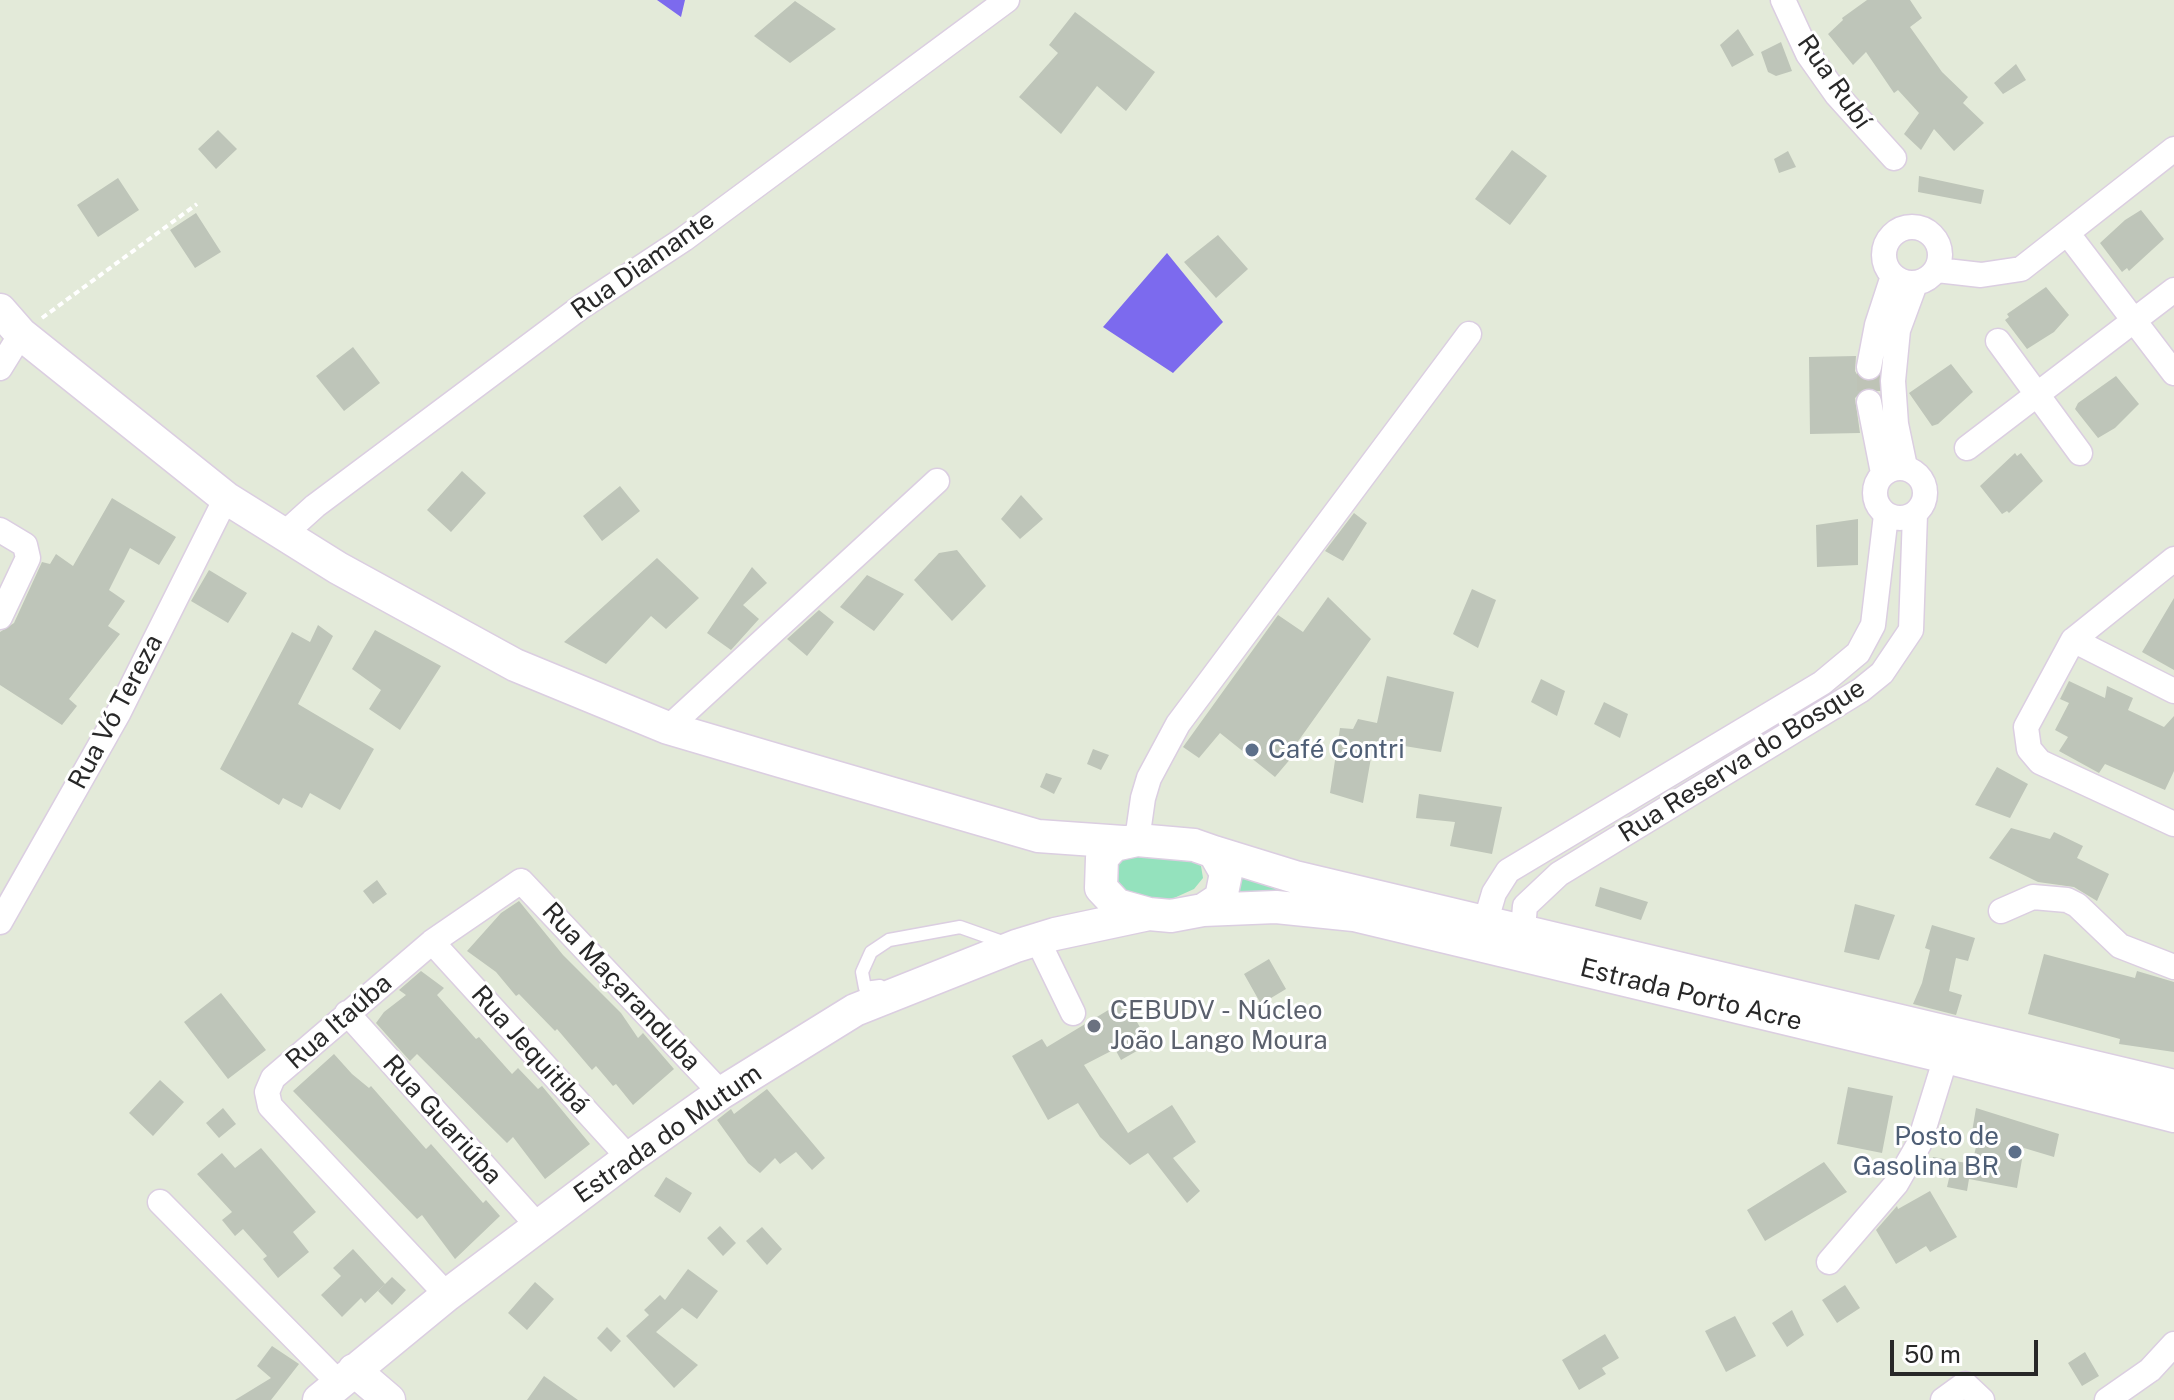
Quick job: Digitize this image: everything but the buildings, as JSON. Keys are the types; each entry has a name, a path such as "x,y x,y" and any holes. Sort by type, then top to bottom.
{"main road":[{"path":"11,322 226,498 350,575 515,665 668,728 1038,836 1194,845 1214,852 1222,860 1226,886 1221,898 1203,910 1171,916 1149,914 1117,905 1100,884 1038,836"},
{"path":"1100,884 1102,858 1114,845 1130,841"},
{"name":"Estrada Porto Acre","path":"1214,852 1295,877 2174,1086"},
{"name":"Estrada do Mutum","path":"1026,940 1100,884"},
{"name":"Estrada Porto Acre","path":"1203,910 1276,907 1354,915 1946,1057 2174,1116"},
{"name":"Estrada do Mutum","path":"338,1384 447,1295 629,1158 721,1093 855,1010 1026,940 1149,914"},
{"path":"338,1384 389,1400"}],"street":[{"name":"Rua Diamante","path":"284,534 315,506 581,307 684,239 1007,0"},
{"name":"Rua Rubí","path":"1783,0 1808,54 1837,95 1894,158"},
{"path":"1904,280 1927,280 1939,262 1962,273 2003,274 2021,269 2174,149"},
{"name":"Rua Reserva do Bosque","path":"1904,280 1885,265 1884,251 1889,238 1900,229 1914,226 1927,230 1937,241 1939,262"},
{"path":"2068,234 2174,373"},
{"name":"Rua Reserva do Bosque","path":"1869,367 1904,280"},
{"name":"Rua Reserva do Bosque","path":"1486,920 1494,893 1508,871 1822,683 1858,653 1873,625 1886,515 1874,495 1894,470 1896,424 1893,381 1904,280"},
{"path":"1967,448 2174,290"},
{"path":"0,368 11,322"},
{"path":"1130,841 1149,778 1178,724 1469,334"},
{"path":"1998,341 2080,453"},
{"name":"Rua Reserva do Bosque","path":"1869,402 1894,470"},
{"name":"Rua Reserva do Bosque","path":"1523,929 1525,906 1538,889 1861,690 1882,673 1911,630 1915,514 1926,493 1916,472 1894,470"},
{"path":"668,728 937,481"},
{"name":"Rua Vó Tereza","path":"0,922 119,712 226,498"},
{"path":"1886,515 1896,518 1915,514"},
{"path":"0,530 25,545 28,558 0,617"},
{"path":"2172,563 2073,640 2026,727 2029,749 2040,762 2174,824"},
{"path":"1879,579 1914,579"},
{"path":"1873,625 1911,630"},
{"path":"2073,640 2174,691"},
{"name":"Rua Itaúba","path":"447,1295 270,1106 267,1092 273,1078 432,942 521,881"},
{"name":"Rua Maçaranduba","path":"521,881 721,1093"},
{"path":"2001,911 2033,897 2067,900 2077,905 2120,946 2174,967"},
{"path":"1026,940 1073,1013"},
{"name":"Rua Jequitibá","path":"432,942 629,1158"},
{"name":"Rua Guariúba","path":"347,1013 538,1226"},
{"path":"1829,1262 1896,1184 1919,1144 1946,1057"},
{"path":"160,1202 338,1384"},
{"path":"2107,1400 2150,1370 2174,1344"},
{"path":"1943,1400 1965,1384 1982,1400"}],"lane":[{"path":"960,927 1026,940 873,989 865,988 862,972 871,952 889,940 960,927"}],"path":[{"path":"11,322 197,204"}],"green space":[{"path":"1134,853 1192,858 1201,866 1203,878 1194,889 1174,898 1155,901 1130,898 1116,886 1112,872 1119,861"},
{"path":"1233,869 1296,889 1231,893"}],"shaded area":[{"path":"657,0 685,0 681,17"},
{"path":"1167,253 1223,322 1173,373 1103,327"}],"tunnel":[{"path":"1869,367 1869,402"}],"place":[{"name":"Café Contri","path":"1252,750"},
{"name":"CEBUDV - Núcleo João Lango Moura","path":"1094,1026"},
{"name":"Posto de Gasolina BR","path":"2015,1152"}]}
